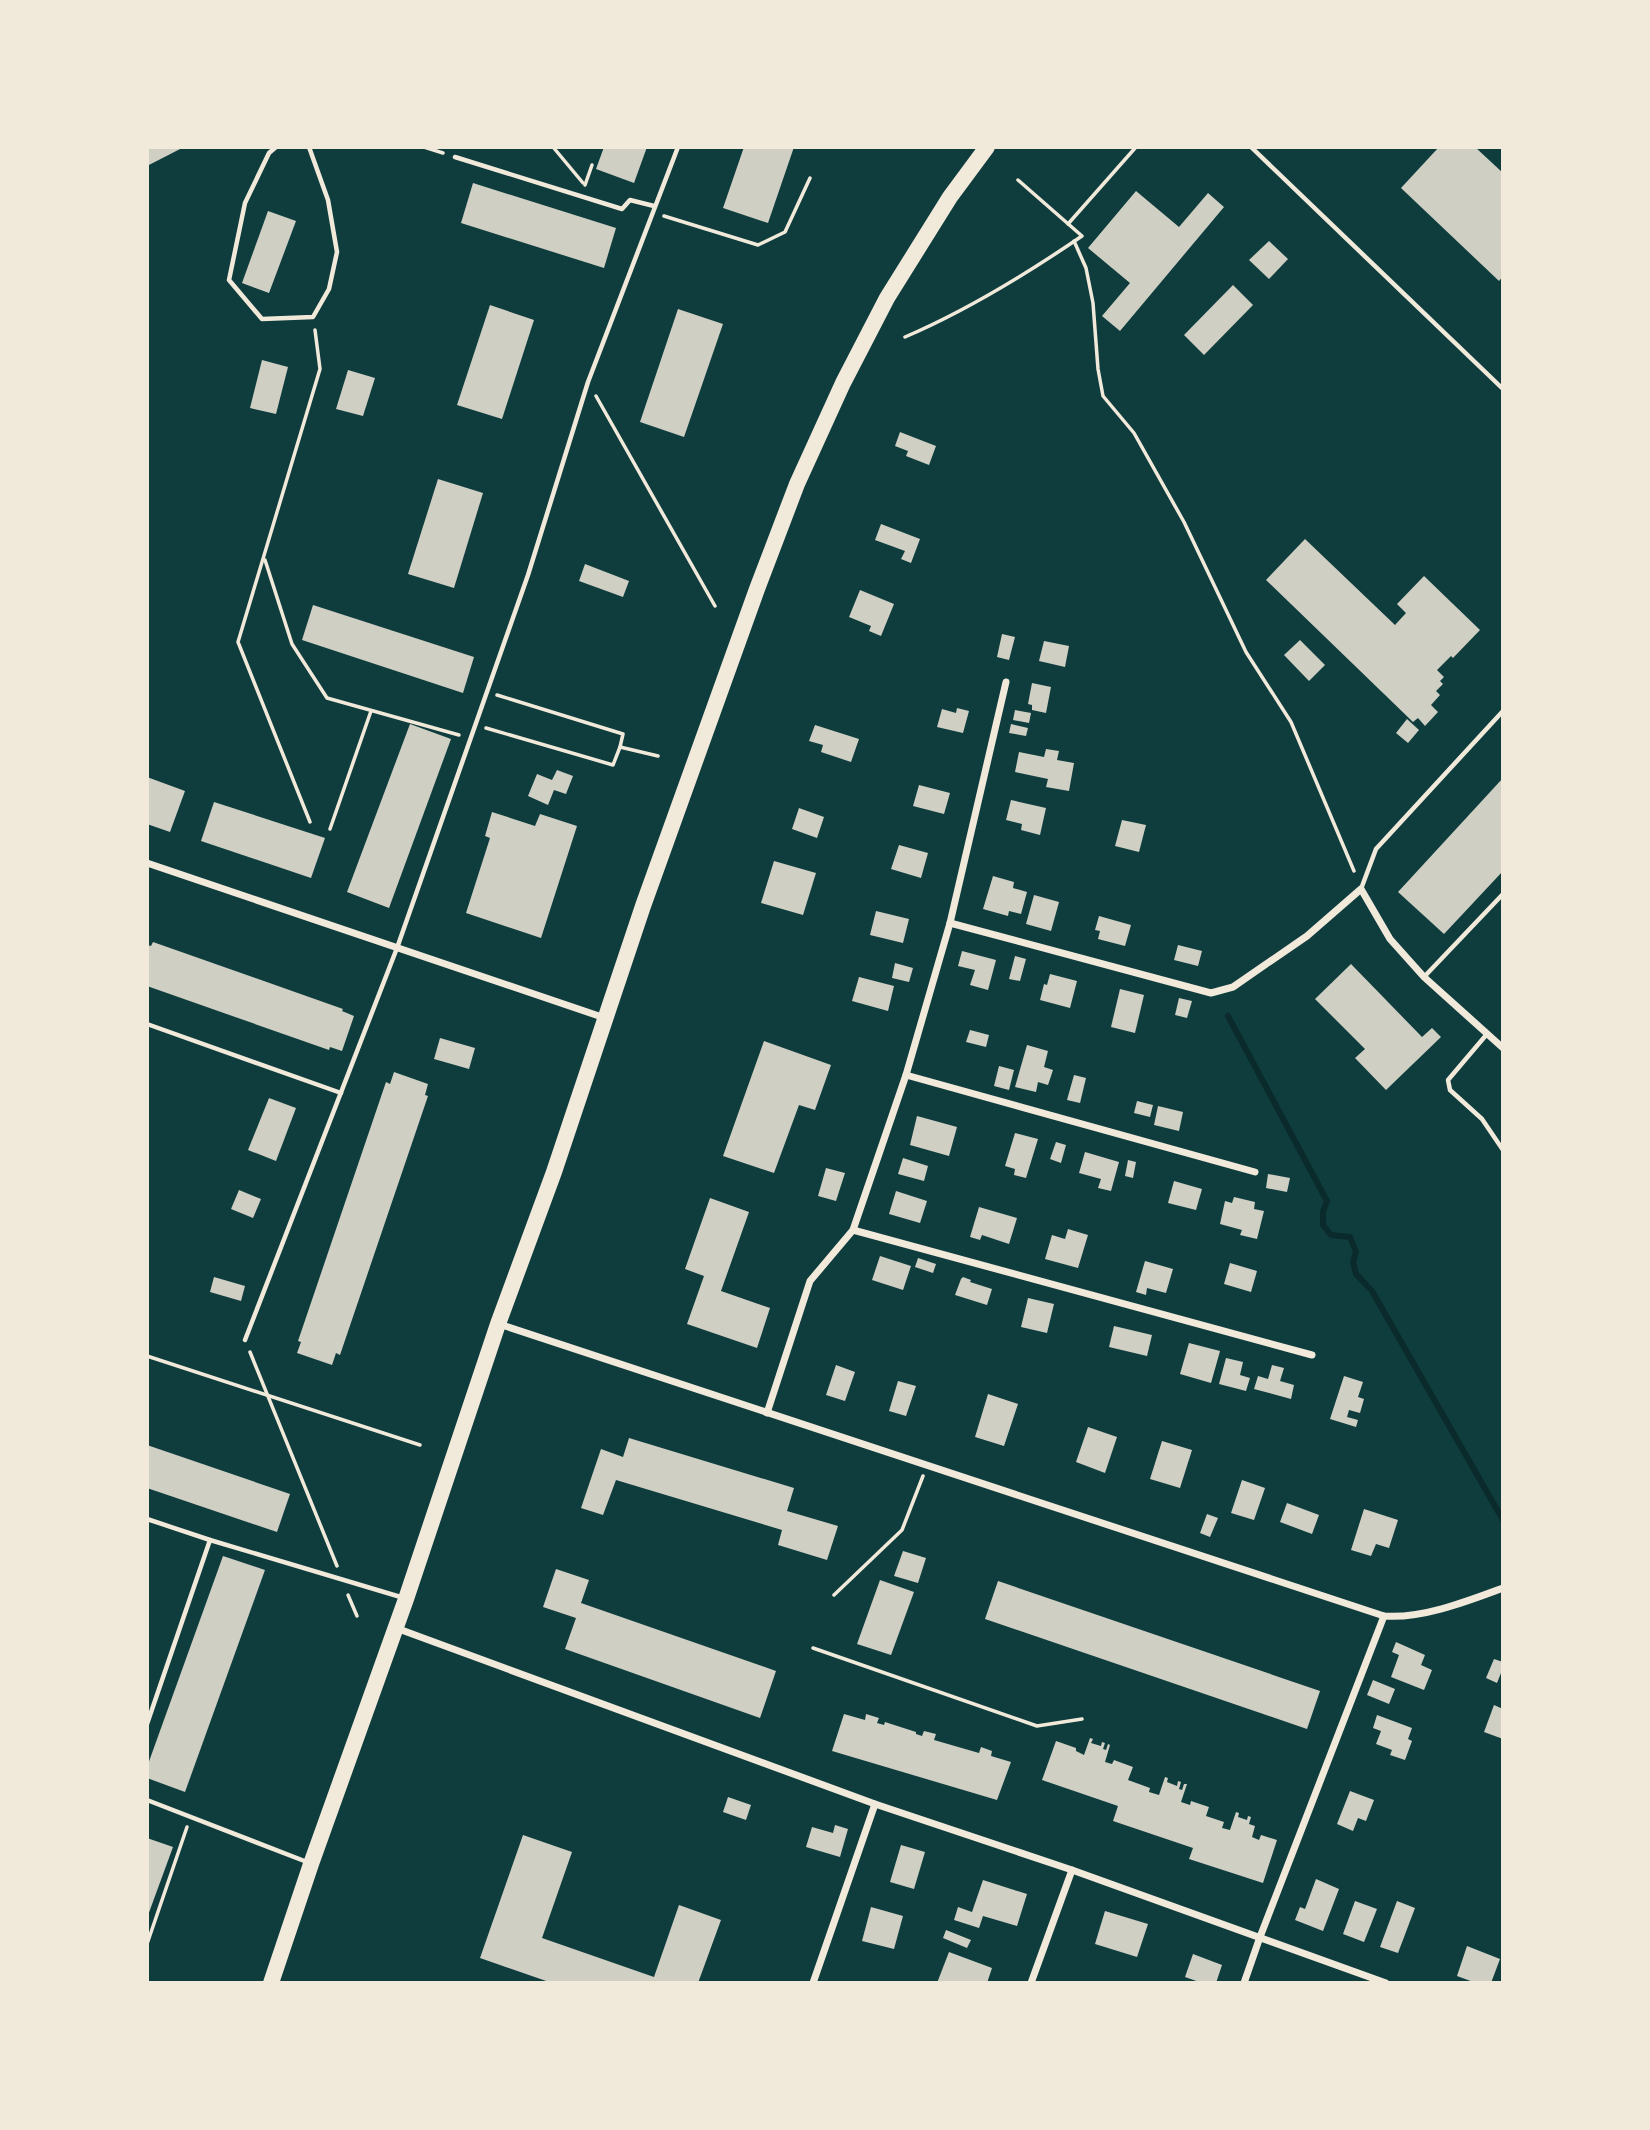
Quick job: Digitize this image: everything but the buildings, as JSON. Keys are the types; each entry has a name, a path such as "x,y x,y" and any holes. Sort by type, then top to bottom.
{"main road":[{"path":"271,1983 406,1599 498,1324 554,1172 643,906 797,485 843,383 887,298 950,197 987,147"}],"street":[{"path":"767,1413 810,1281 853,1230 906,1075 950,923 1006,682"},
{"path":"147,863 606,1018"},
{"path":"950,923 1211,993 1233,988 1296,944 1361,889 1390,939 1424,976 1503,1048"},
{"path":"906,1075 1255,1172"},
{"path":"853,1230 1312,1356"},
{"path":"498,1324 1384,1616 1399,1617 1470,1601 1503,1588"},
{"path":"1244,1983 1384,1616"},
{"path":"396,1628 875,1804 1072,1870 1386,1983"},
{"path":"813,1983 875,1804"},
{"path":"1031,1983 1072,1870"}],"lane":[{"path":"276,147 269,153 245,203 229,280 262,319 313,317 329,289 337,252 328,200 309,147"},
{"path":"245,1340 397,948 528,575 588,382 677,147"},
{"path":"1251,147 1503,389"},
{"path":"455,157 622,209 630,200 654,206"},
{"path":"1361,889 1376,849 1503,711"},
{"path":"1424,976 1503,894"},
{"path":"147,1024 341,1093"},
{"path":"1487,1034 1448,1080 1450,1090 1482,1119 1503,1150"},
{"path":"147,1519 406,1599"},
{"path":"147,1724 210,1539"},
{"path":"147,1800 311,1864"}],"path":[{"path":"424,147 455,157"},
{"path":"553,147 598,202"},
{"path":"1069,224 1136,147"},
{"path":"584,186 592,165"},
{"path":"651,212 758,245 785,232 810,178"},
{"path":"905,337 946,319 1022,277 1082,236 1018,180"},
{"path":"1074,241 1086,268 1093,303 1103,396 1134,433 1184,522 1246,652 1291,722 1361,889"},
{"path":"310,822 238,642 320,369 313,317"},
{"path":"588,382 715,606"},
{"path":"264,557 292,644 327,698 471,738"},
{"path":"476,725 613,765 620,747 623,734 488,692"},
{"path":"330,829 371,711"},
{"path":"620,747 657,756"},
{"path":"245,1340 357,1616"},
{"path":"147,1356 420,1445"},
{"path":"834,1595 902,1530 927,1466"},
{"path":"813,1648 1037,1727 1083,1719"},
{"path":"147,1944 190,1817"}],"waterway":[{"path":"1228,1016 1327,1201 1323,1212 1323,1225 1331,1235 1350,1237 1356,1252 1353,1262 1356,1274 1372,1291 1503,1520"}]}
